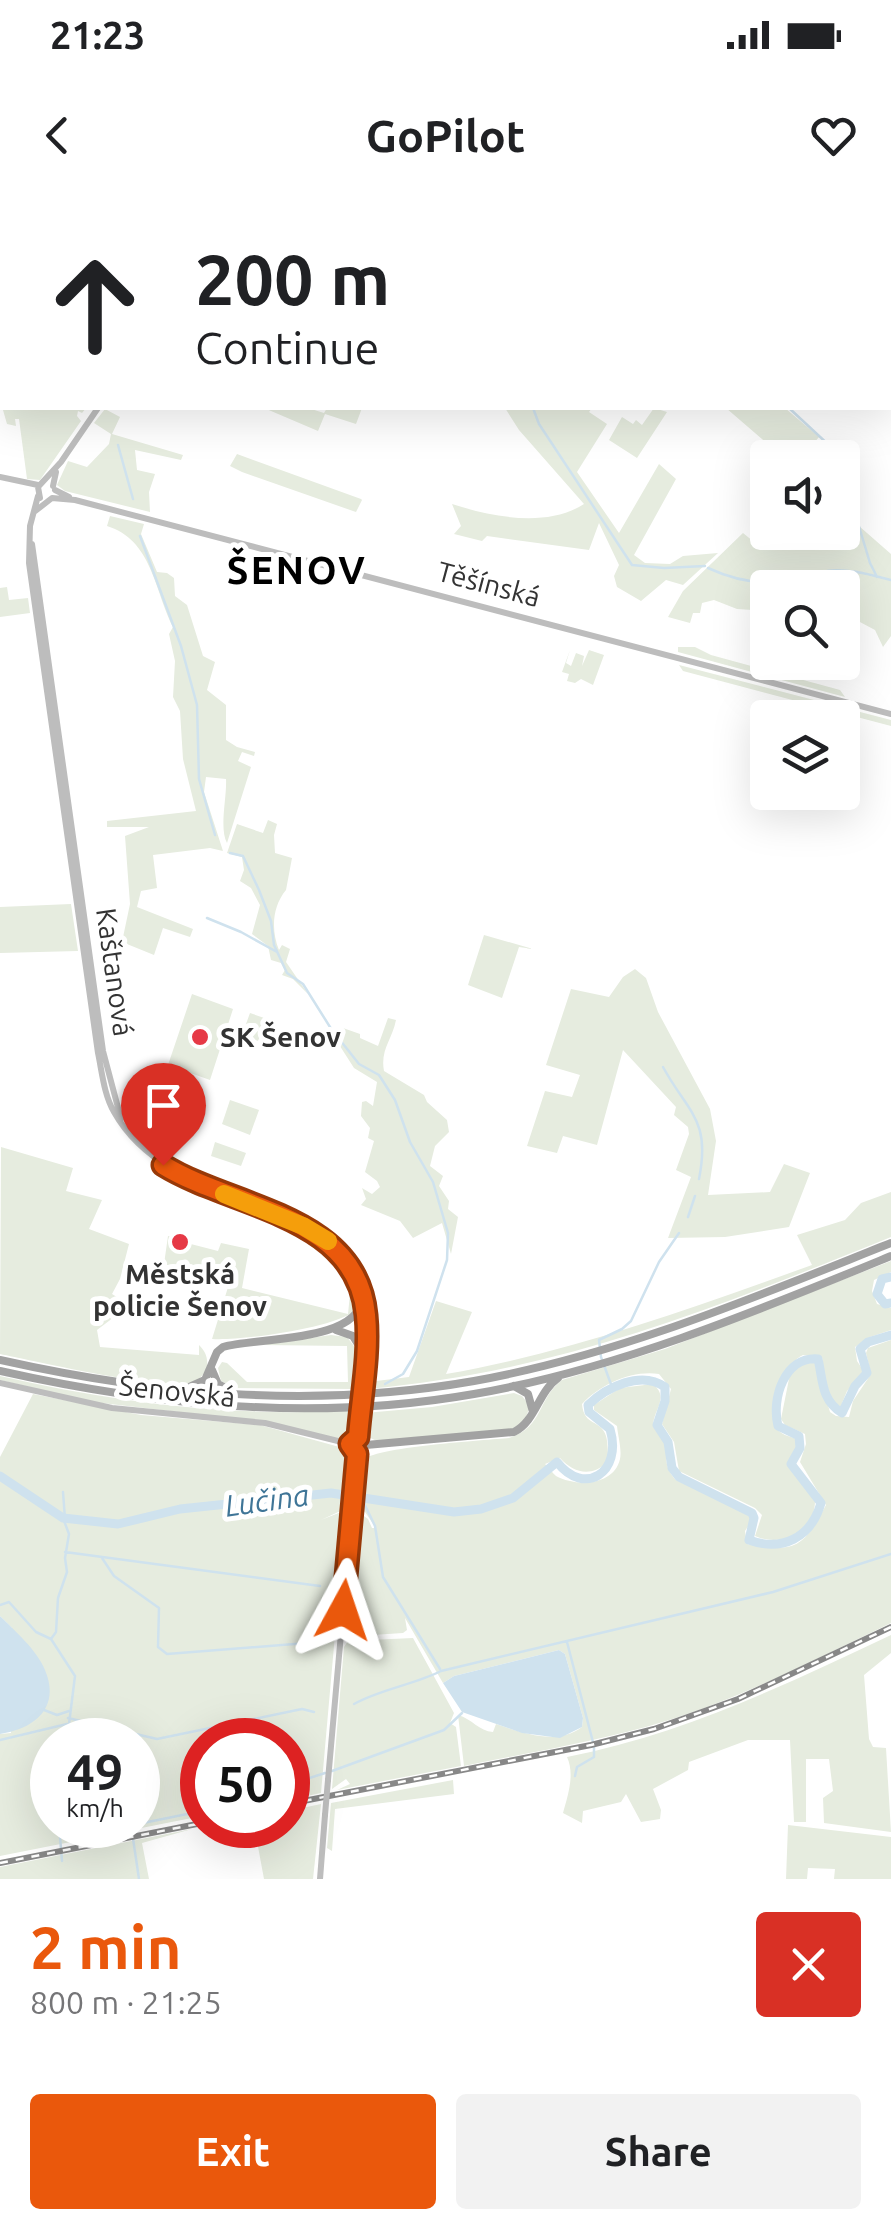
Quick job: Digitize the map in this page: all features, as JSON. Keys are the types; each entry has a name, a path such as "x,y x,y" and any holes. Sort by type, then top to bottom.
{"highway":[{"path":"0,1360 161,1389 260,1396 428,1388 540,1367 658,1333 891,1243"},
{"path":"499,1389 578,1370 769,1304 891,1256"},
{"path":"161,1389 194,1387 204,1380 217,1352 226,1346 331,1330 354,1320 363,1298"},
{"path":"331,1330 353,1336 365,1354"},
{"path":"211,1368 222,1388 260,1396"},
{"path":"366,1445 510,1434 524,1427 551,1383 578,1370"},
{"path":"0,1371 139,1398 256,1408 398,1403 512,1386 530,1397 533,1412"}],"main road":[{"name":"Kaštanová","path":"97,410 33,513 30,563 98,1053 108,1096 115,1115 150,1155 178,1174 324,1238 352,1268 363,1298"},
{"name":"Těšínská","path":"0,477 891,714"},
{"path":"320,1879 357,1452 350,1444 358,1437 364,1374 363,1298"},
{"name":"Šenovská","path":"0,1383 112,1408 265,1423 350,1444"},
{"path":"357,1452 366,1445 358,1437"}],"shaded area":[{"path":"3,410 84,410 78,411 81,421 40,480 27,479 19,419 15,419 16,426 7,424"},
{"path":"107,410 120,417 112,434 183,455 181,460 135,450 137,470 155,474 149,492 150,512 65,491 57,485 68,461 87,467 109,444 111,434 94,423"},
{"path":"269,410 361,410 356,424 325,414 318,431"},
{"path":"506,410 590,410 607,424 577,472 619,533 659,464 676,479 634,555 645,563 670,564 683,556 718,553 683,585 666,580 641,601 617,587 614,576 619,565 599,523 589,550 487,536 482,541 454,534 461,526 452,504 502,516 537,518 584,504"},
{"path":"653,410 667,412 637,458 609,440 622,417 642,425"},
{"path":"728,410 787,410 819,437 763,440"},
{"path":"237,454 362,500 356,512 242,472 230,466"},
{"path":"110,516 144,524 141,534 157,572 174,578 175,596 187,605 203,656 215,662 207,690 226,705 226,740 255,752 254,756 242,752 238,761 251,767 227,843 223,821 226,779 206,777 204,792 223,851 210,848 153,855 157,888 141,891 137,907 193,929 190,937 163,928 154,955 122,942 130,904 125,836 149,827 107,827 107,821 196,811 183,759 180,711 173,697 175,661 169,634 173,627 143,554 134,542 107,526"},
{"path":"860,527 891,554 891,636 883,647 875,630 860,622 860,570 750,570 750,610 714,600 702,603 700,613 693,613 690,623 668,617 683,591 743,533 750,539 750,550 860,550"},
{"path":"7,587 9,600 28,598 30,613 0,617 0,588"},
{"path":"678,647 695,647 750,666 750,671 678,652"},
{"path":"570,650 566,663 571,666 576,653 584,656 582,666 589,650 604,655 593,685 581,679 575,683 567,681 569,674 562,672"},
{"path":"679,665 814,700 793,700 683,671"},
{"path":"782,680 803,680 840,690 845,697"},
{"path":"860,712 891,720 891,726 860,718"},
{"path":"268,820 277,824 275,853 292,858 286,890 276,911 276,942 279,950 282,945 290,949 286,962 308,994 293,979 282,975 285,970 281,963 271,960 268,946 252,934 260,905 251,888 240,881 244,870 242,857 227,853 237,824 263,833"},
{"path":"71,904 78,951 0,953 0,907"},
{"path":"484,935 533,949 519,947 502,998 468,985"},
{"path":"635,969 646,978 658,1012 710,1109 716,1141 708,1195 770,1192 784,1164 810,1173 789,1227 725,1237 668,1238 691,1177 676,1170 688,1127 674,1115 676,1107 623,1050 597,1145 563,1136 557,1153 527,1146 545,1091 572,1097 580,1075 546,1065 571,989 609,997 623,977"},
{"name":"SK Šenov","path":"192,994 233,1009 210,1080 168,1065"},
{"path":"250,1013 267,1019 258,1041 242,1035"},
{"path":"388,1018 396,1020 385,1051 384,1071 424,1095 447,1120 449,1132 435,1146 430,1166 443,1176 439,1186 449,1201 448,1209 458,1217 451,1254 442,1223 413,1238 400,1221 361,1205 366,1199 362,1188 372,1194 380,1187 365,1172 374,1141 368,1138 370,1128 361,1116 362,1102 373,1106 377,1082 354,1068 338,1043 343,1028 378,1046"},
{"path":"230,1100 259,1110 250,1135 222,1124"},
{"path":"215,1142 246,1153 241,1166 211,1156"},
{"path":"1,1147 73,1168 66,1191 102,1200 89,1229 129,1244 112,1294 130,1305 97,1330 100,1347 199,1355 199,1345 207,1363 200,1378 192,1383 155,1383 0,1354"},
{"path":"891,1192 891,1237 762,1288 571,1352 505,1368 367,1389 368,1382 409,1377 436,1301 472,1312 446,1374 539,1354 677,1313 812,1265 797,1235 845,1220 861,1203"},
{"path":"168,1236 178,1237 177,1245 181,1246 183,1242 218,1251 221,1243 249,1249 242,1288 348,1314 350,1294 354,1294 355,1311 328,1323 286,1332 212,1339 229,1284 164,1264"},
{"path":"891,1261 891,1272 874,1280 872,1291 877,1304 891,1308 891,1330 855,1347 863,1370 840,1408 828,1391 822,1357 803,1355 796,1360 774,1397 776,1427 797,1439 798,1446 788,1464 815,1501 809,1521 795,1535 775,1540 755,1536 762,1515 755,1508 679,1471 674,1442 662,1424 671,1389 659,1374 638,1374 618,1380 582,1404 589,1420 606,1436 608,1462 602,1467 589,1472 577,1470 560,1458 545,1464 556,1476 574,1482 593,1482 610,1475 620,1459 617,1426 594,1410 594,1405 620,1388 653,1384 660,1399 653,1426 666,1444 668,1467 676,1480 750,1514 753,1519 745,1531 747,1544 777,1548 796,1544 811,1530 826,1505 800,1462 805,1434 781,1419 791,1369 801,1362 815,1362 830,1412 849,1417 853,1401 871,1374 868,1348 891,1340 891,1623 780,1676 666,1721 464,1766 458,1715 493,1732 496,1724 551,1737 582,1727 583,1718 565,1654 559,1650 454,1676 443,1683 405,1618 407,1630 403,1633 357,1636 345,1632 357,1511 376,1528 365,1512 357,1508 362,1461 407,1448 509,1438 529,1427 562,1380 665,1349"},
{"path":"331,1335 347,1337 357,1350 356,1389 233,1388 221,1381 218,1368 222,1362 247,1382 348,1382 347,1346 262,1345"},
{"path":"0,1376 88,1394 177,1406 266,1412 356,1410 354,1427 346,1439 337,1440 272,1423 93,1402 0,1380"},
{"path":"514,1393 530,1406 525,1420 513,1429 377,1441 368,1437 365,1413"},
{"path":"33,1394 141,1415 260,1425 349,1453 347,1508 321,1520 346,1510 321,1793 310,1795 310,1718 180,1718 180,1820 160,1824 160,1718 30,1718 30,1848 40,1848 0,1856 0,1734 11,1733 12,1628 0,1616 0,1457"},
{"path":"891,1635 891,1653 864,1675 869,1739 873,1747 886,1748 891,1832 824,1823 823,1798 833,1791 829,1759 806,1759 806,1822 794,1822 790,1740 748,1740 689,1762 688,1770 653,1789 661,1810 660,1819 641,1822 626,1794 621,1802 583,1811 582,1823 563,1813 571,1777 567,1757 693,1721 772,1690"},
{"path":"413,1638 454,1713 450,1723 456,1727 461,1766 337,1790 350,1784 346,1779 332,1789 344,1647 348,1641"},
{"path":"453,1780 454,1794 335,1809 332,1851 327,1848 331,1803"},
{"path":"321,1804 313,1879 264,1879 258,1848 310,1848 310,1806"},
{"path":"788,1825 891,1837 891,1879 834,1879 835,1869 808,1868 807,1879 786,1879"},
{"path":"96,1848 143,1848 149,1879 0,1879 0,1867"}],"water":[{"path":"0,1616 41,1663 50,1695 47,1706 37,1718 30,1718 30,1724 0,1734"},
{"path":"559,1650 565,1654 583,1718 582,1727 560,1738 522,1733 462,1712 443,1683 454,1676"}],"waterway":[{"path":"534,410 539,424 632,565 705,566"},
{"path":"791,410 823,440"},
{"path":"118,445 133,499"},
{"path":"860,530 877,577"},
{"path":"140,536 181,646 197,705 199,779 215,835"},
{"path":"708,568 762,582 784,582 835,570 891,580"},
{"path":"230,853 243,856 271,921 274,945 287,973 303,984 335,1035"},
{"path":"207,918 277,952"},
{"path":"340,1040 359,1064 379,1075 395,1100 410,1142 433,1182 448,1233 447,1260 417,1351 403,1374 385,1384"},
{"path":"663,1067 699,1129 699,1179"},
{"path":"688,1217 695,1196"},
{"path":"612,1387 599,1340 631,1321 659,1262 679,1233"},
{"name":"Lučina","path":"891,1277 882,1279 877,1294 885,1304 891,1303"},
{"name":"Lučina","path":"0,1476 63,1518 118,1524 180,1509 331,1493 454,1512 481,1509 513,1498 557,1462 578,1478 598,1475 611,1458 613,1444 610,1429 589,1412 588,1405 614,1387 646,1380 665,1387 657,1425 668,1442 672,1468 679,1477 752,1513 749,1540 784,1543 803,1533 821,1503 791,1464 800,1448 799,1436 778,1426 777,1403 783,1381 797,1364 818,1359 826,1396 842,1413 855,1386 867,1373 860,1349 868,1342 891,1335"},
{"path":"63,1492 65,1519"},
{"path":"361,1497 375,1526 383,1577 440,1669"},
{"path":"63,1518 69,1534 67,1572 58,1598 56,1632 51,1639 75,1676 70,1718"},
{"path":"65,1552 320,1586"},
{"path":"354,1704 441,1671 773,1592 891,1554"},
{"path":"102,1558 114,1576 159,1608 158,1647 167,1654 319,1642 328,1629"},
{"path":"0,1605 9,1602 36,1632 51,1639"},
{"path":"567,1642 594,1746 594,1757 577,1767 575,1776"},
{"path":"160,1738 302,1709 314,1712"},
{"path":"44,1710 57,1715 69,1711"},
{"path":"332,1771 444,1730 462,1713"},
{"path":"0,1740 30,1733"},
{"path":"310,1778 325,1773"},
{"path":"160,1820 180,1815"},
{"path":"61,1848 62,1861"},
{"path":"134,1848 139,1879"}],"railway":[{"path":"310,1800 654,1729 738,1699 891,1627"},
{"path":"0,1863 180,1827"}],"slow traffic":[{"path":"224,1194 303,1226 328,1241"}],"place":[{"name":"SK Šenov","path":"200,1037"},
{"name":"Městská policie Šenov","path":"180,1242"}],"district":[{"name":"ŠENOV","path":"297,571"}],"route":[{"path":"163,1165 313,1231 352,1268 365,1307 367,1331 358,1437 350,1444 357,1454 343,1610"}]}
